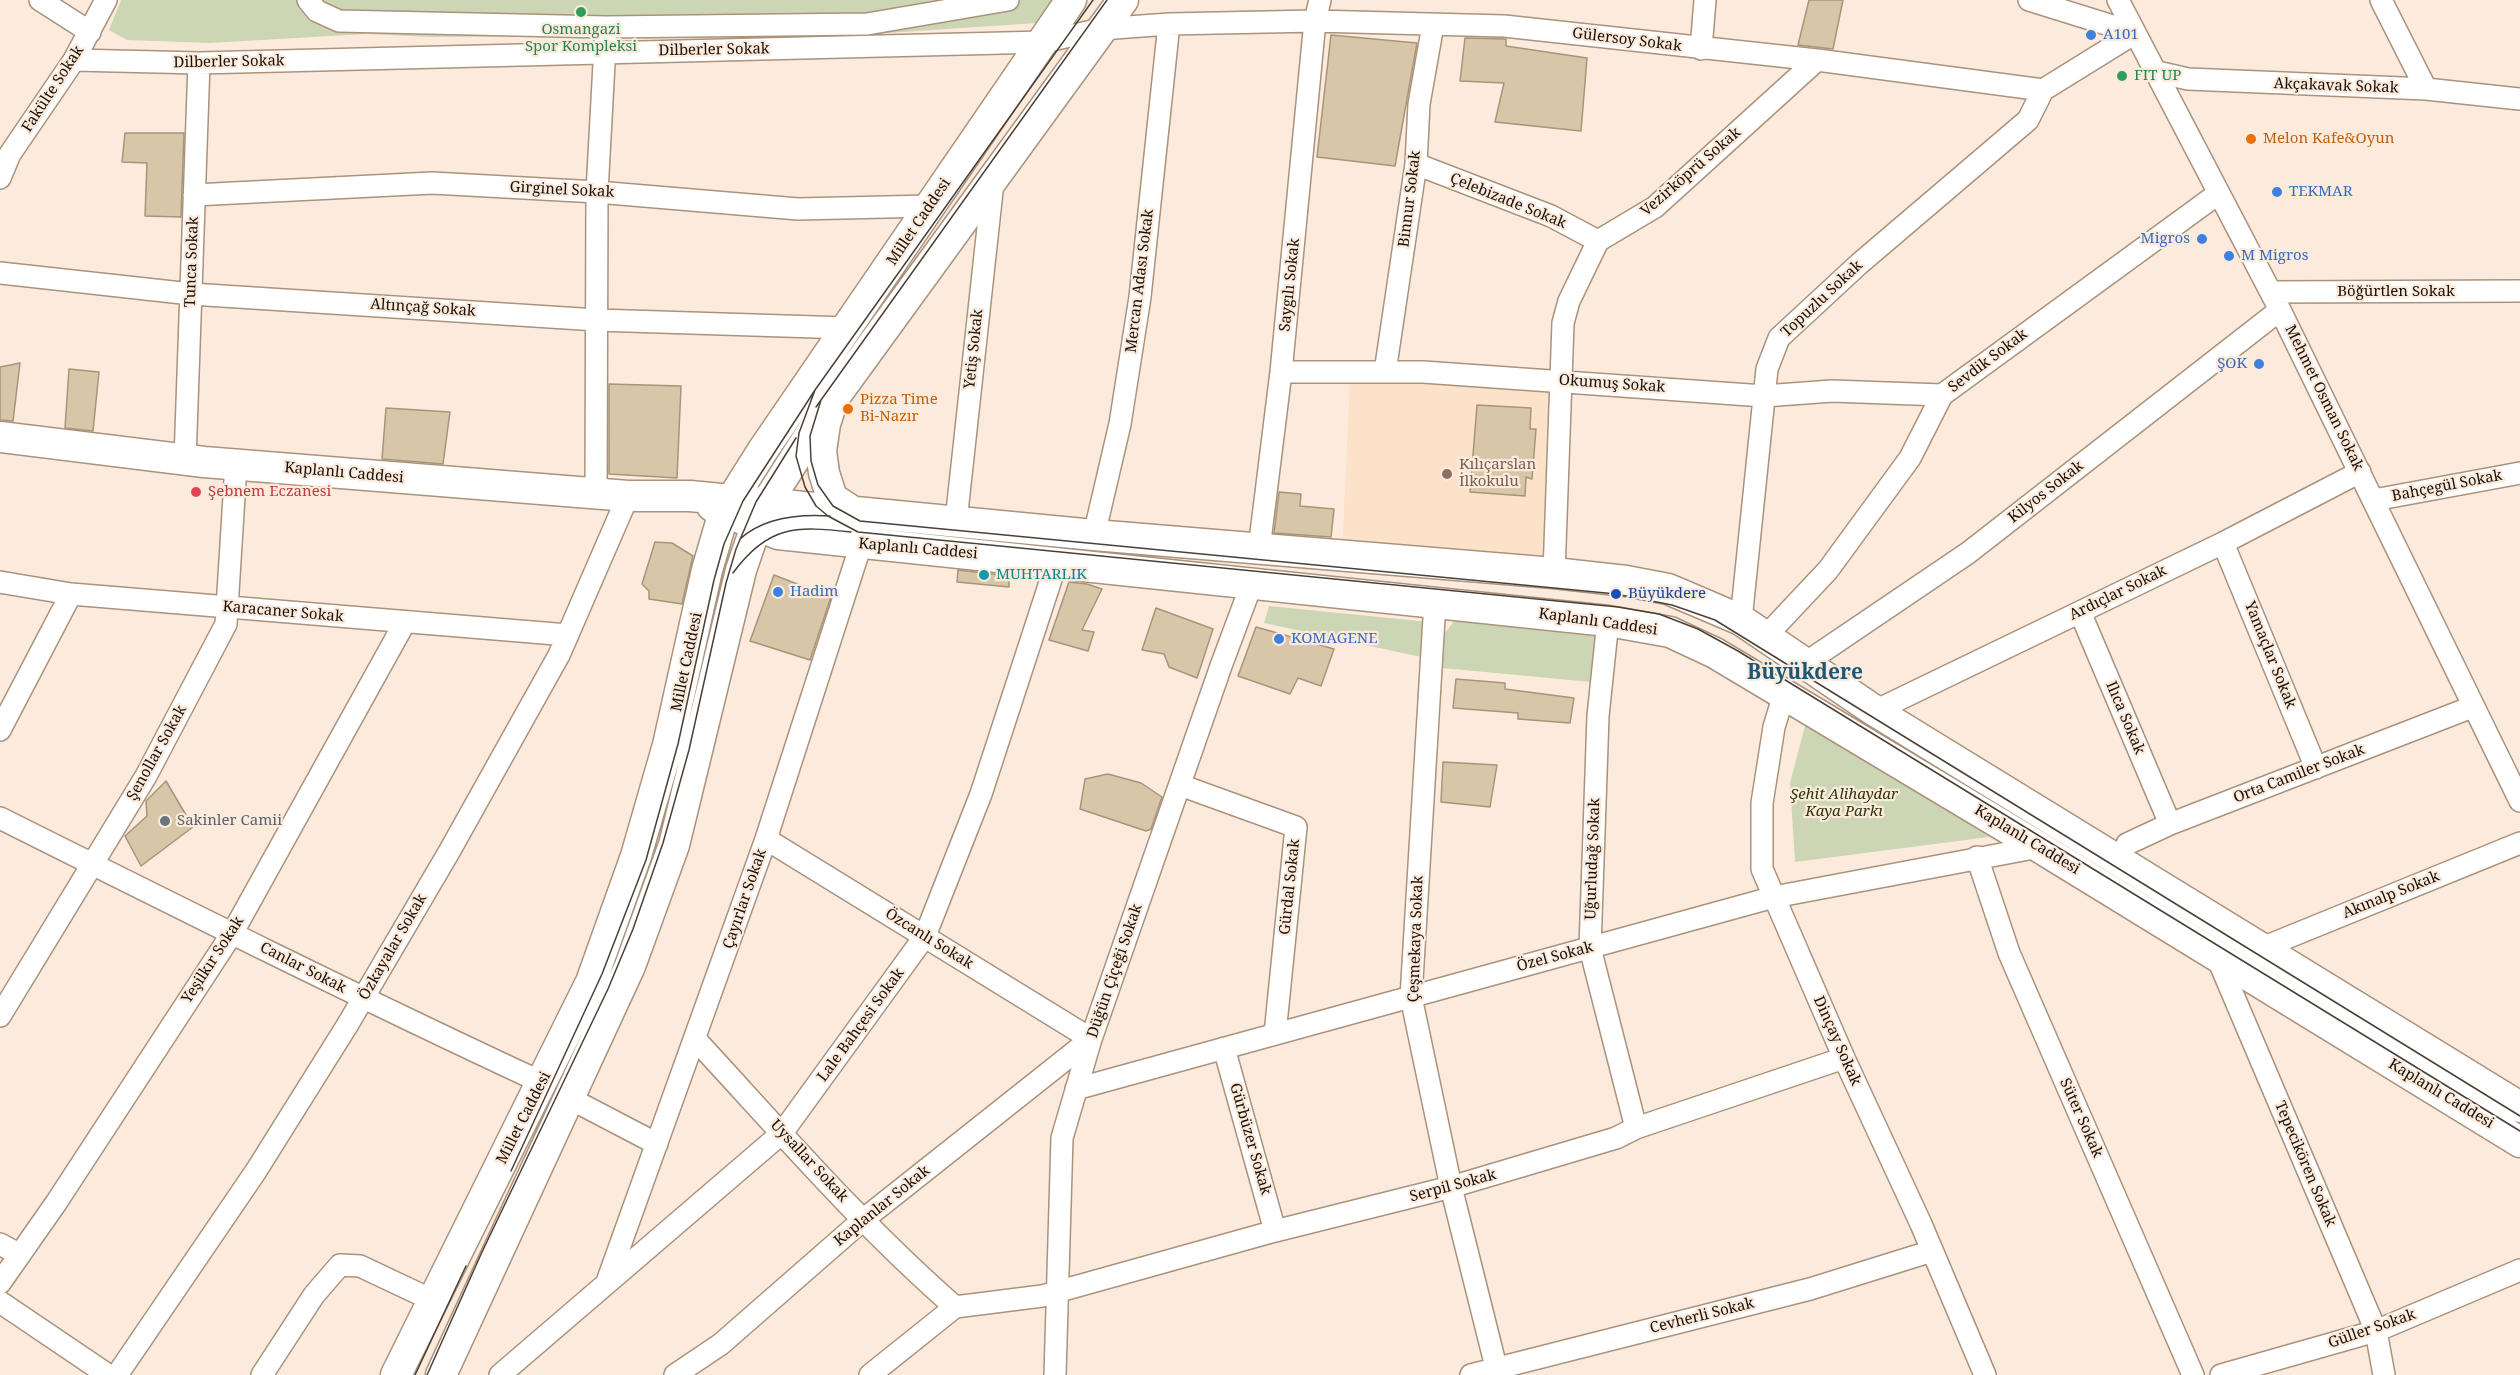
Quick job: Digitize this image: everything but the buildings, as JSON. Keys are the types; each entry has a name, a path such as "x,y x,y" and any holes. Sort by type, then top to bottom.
{"main road":[{"name":"Millet Caddesi","path":"396,1375 543,1083 591,982 636,856 668,746 707,570 728,506 1071,0"},
{"name":"Millet Caddesi","path":"441,1375 630,966 674,845 741,570 761,515 833,399 1123,0"},
{"name":"Millet Caddesi","path":"833,399 825,424 821,451 824,473 832,498 861,512"},
{"name":"Kaplanlı Caddesi","path":"0,437 236,465 628,496 690,496 761,515 861,512 1094,535 1554,573 1626,581 1668,589 1741,620 1875,711 2520,1107"},
{"name":"Kaplanlı Caddesi","path":"761,515 778,534 862,544 1057,561 1608,621 1670,632 1715,653 1784,694 2039,847 2520,1142"}],"street":[{"path":"40,0 90,32"},
{"name":"Fakülte Sokak","path":"0,178 5,151 74,60 106,0"},
{"path":"308,0 317,11 339,21 606,27 867,24 1008,0"},
{"name":"Saygılı Sokak","path":"1259,549 1281,372 1320,0"},
{"path":"1701,49 1705,0"},
{"path":"2029,0 2135,33"},
{"name":"Mehmet Osman Sokak","path":"2118,0 2276,301 2361,472 2472,707 2520,801"},
{"path":"2381,0 2426,89"},
{"name":"Gülersoy Sokak","path":"1101,29 1169,24 1316,21 1504,26 1817,60 2043,90"},
{"name":"Mercan Adası Sokak","path":"1094,535 1120,424 1140,297 1169,24"},
{"name":"Binnur Sokak","path":"1385,372 1416,164 1419,104 1433,25"},
{"path":"597,493 597,192 606,27"},
{"name":"Dilberler Sokak","path":"74,60 199,63 1043,42 1101,29"},
{"path":"2043,90 2135,33"},
{"name":"Vezirköprü Sokak","path":"1598,241 1654,207 1817,60"},
{"name":"Tunca Sokak","path":"185,460 199,63"},
{"name":"Akçakavak Sokak","path":"2153,70 2188,79 2426,89 2520,99"},
{"name":"Topuzlu Sokak","path":"1741,620 1767,369 1779,338 1859,264 2028,120 2043,90"},
{"name":"Çelebizade Sokak","path":"1416,164 1551,216 1598,241"},
{"name":"Yetiş Sokak","path":"956,521 993,178"},
{"name":"Girginel Sokak","path":"194,195 432,183 597,192 798,210 930,206"},
{"name":"Sevdik Sokak","path":"1766,636 1828,570 1910,458 1942,395 2219,193"},
{"path":"1554,573 1559,380 1563,323 1569,301 1598,241"},
{"name":"Altınçağ Sokak","path":"0,273 191,294 597,320 847,328"},
{"name":"Böğürtlen Sokak","path":"2276,301 2520,291"},
{"name":"Kilyos Sokak","path":"1804,664 1968,553 2276,301"},
{"name":"Okumuş Sokak","path":"1281,372 1423,372 1764,396 1832,391 1942,395"},
{"name":"Şenollar Sokak","path":"0,1016 146,776 226,624 236,465"},
{"name":"Ardıçlar Sokak","path":"1875,711 2223,543 2361,472"},
{"name":"Bahçegül Sokak","path":"2374,500 2520,473"},
{"name":"Özkayalar Sokak","path":"117,1375 256,1171 363,999 454,842 568,635 628,496"},
{"name":"Çayırlar Sokak","path":"608,1280 696,1041 766,839 862,544 861,512"},
{"name":"Yamaçlar Sokak","path":"2223,543 2316,768"},
{"name":"Lale Bahçesi Sokak","path":"500,1375 608,1280 783,1133 925,936 981,794 1057,561"},
{"name":"Karacaner Sokak","path":"0,582 71,594 568,635"},
{"name":"Düğün Çiçeği Sokak","path":"1056,1375 1056,1292 1062,1138 1091,1039 1252,583"},
{"path":"0,730 71,594"},
{"name":"Çeşmekaya Sokak","path":"1435,602 1411,997 1451,1187 1496,1371"},
{"name":"Ilıca Sokak","path":"2080,612 2170,824"},
{"name":"Uğurludağ Sokak","path":"1608,621 1598,716 1590,948 1636,1128"},
{"name":"Yeşilkır Sokak","path":"0,1283 233,932 405,622"},
{"name":"Dinçay Sokak","path":"1784,694 1774,727 1762,803 1762,869 1985,1375"},
{"name":"Orta Camiler Sokak","path":"2127,844 2170,824 2472,707"},
{"name":"Gürdal Sokak","path":"1180,785 1296,827 1275,1034"},
{"name":"Canlar Sokak","path":"0,818 233,932 363,999 543,1083"},
{"name":"Özcanlı Sokak","path":"766,839 1091,1039"},
{"name":"Akınalp Sokak","path":"2262,948 2520,843"},
{"name":"Özel Sokak","path":"1076,1089 1774,897 2039,847"},
{"name":"Süter Sokak","path":"1977,857 2009,953 2193,1375"},
{"name":"Tepecikören Sokak","path":"2217,957 2376,1331 2384,1375"},
{"name":"Kaplanlar Sokak","path":"675,1375 721,1344 864,1219 1091,1039"},
{"name":"Uysallar Sokak","path":"696,1041 864,1219 924,1280 955,1307"},
{"name":"Gürbüzer Sokak","path":"1224,1048 1275,1231"},
{"name":"Serpil Sokak","path":"1056,1292 1275,1231 1451,1187 1616,1138 1636,1128 1844,1058"},
{"path":"569,1098 657,1144"},
{"path":"0,1244 20,1255"},
{"name":"Cevherli Sokak","path":"1471,1375 1496,1371 1810,1289 1932,1251"},
{"path":"262,1375 314,1294 340,1265 360,1266 432,1300"},
{"name":"Güller Sokak","path":"2221,1375 2376,1331 2520,1270"},
{"path":"870,1375 955,1307 1056,1292"},
{"path":"0,1302 108,1375"}],"shaded area":[{"name":"Kılıçarslan İlkokulu","path":"1350,378 1551,392 1543,567 1342,556"}],"green space":[{"name":"Osmangazi Spor Kompleksi","path":"121,0 1053,0 1037,23 873,34 431,37 366,34 209,43 127,40 109,30"},
{"path":"1269,606 1429,622 1421,657 1264,623"},
{"path":"1454,621 1607,632 1602,683 1442,668 1436,645"},
{"name":"Şehit Alihaydar Kaya Parkı","path":"1806,722 1936,799 1989,837 1795,862 1790,783"}],"tram line":[{"path":"511,1171 602,974 646,860 678,744 714,580 724,544 743,501 815,390 1093,0"},
{"path":"816,407 1107,0"},
{"path":"815,390 799,433 796,456 805,487 816,506 828,516 858,532 1618,607 1659,614 1698,629 1738,651 2520,1131"},
{"path":"821,400 810,436 811,461 818,485 833,506 860,521 1616,594 1672,605 1715,620 2520,1116"},
{"path":"427,1375 482,1252 608,989 633,929 663,843 689,750 726,583 736,549 756,502 796,438"},
{"path":"740,539 760,526 782,518 830,516"},
{"path":"733,573 758,546 784,532 814,529 851,532"},
{"path":"415,1375 466,1266"}],"place":[{"name":"Osmangazi Spor Kompleksi","path":"581,12"},
{"name":"A101","path":"2091,35"},
{"name":"FIT UP","path":"2122,76"},
{"name":"Melon Kafe&Oyun","path":"2251,139"},
{"name":"TEKMAR","path":"2277,192"},
{"name":"Migros","path":"2202,239"},
{"name":"M Migros","path":"2229,256"},
{"name":"ŞOK","path":"2259,364"},
{"name":"Pizza Time Bi-Nazır","path":"848,409"},
{"name":"Kılıçarslan İlkokulu","path":"1447,474"},
{"name":"Şebnem Eczanesi","path":"196,492"},
{"name":"MUHTARLIK","path":"984,575"},
{"name":"Hadim","path":"778,592"},
{"name":"Büyükdere","path":"1616,594"},
{"name":"KOMAGENE","path":"1279,639"},
{"name":"Sakinler Camii","path":"165,821"}],"district":[{"name":"Büyükdere","path":"1805,673"}]}
